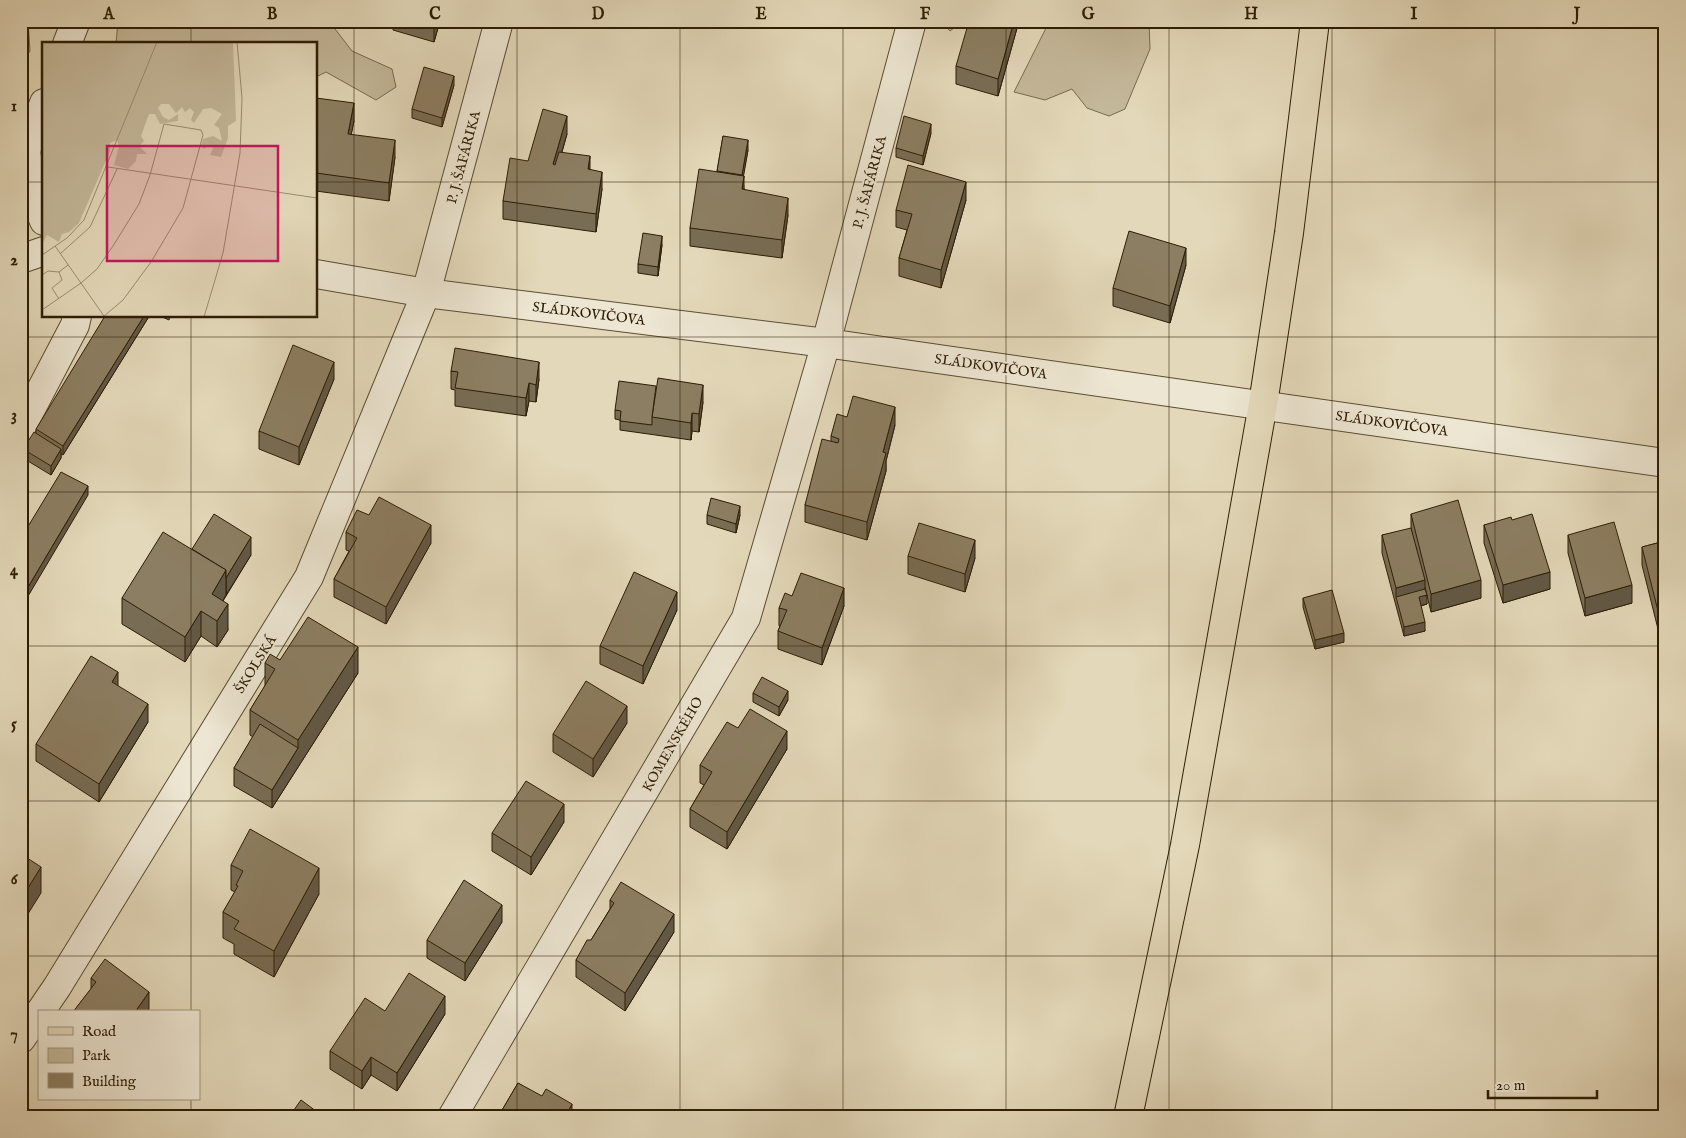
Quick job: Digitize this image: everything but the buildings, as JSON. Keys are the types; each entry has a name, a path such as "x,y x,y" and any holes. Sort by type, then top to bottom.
{"main road":[{"path":"1128,1117 1185,845 1263,404 1289,233 1315,21"}],"street":[{"path":"68,42 76,21"},
{"name":"P. J. ŠAFÁRIKA","path":"426,293 499,21"},
{"name":"P. J. ŠAFÁRIKA","path":"826,343 912,21"},
{"path":"42,108 24,156 29,182 42,218"},
{"path":"21,220 42,223"},
{"path":"21,259 42,252"},
{"name":"SLÁDKOVIČOVA","path":"318,274 426,293 826,343 1665,463"},
{"name":"ŠKOLSKÁ","path":"40,1010 57,987 309,577 426,293"},
{"path":"21,428 76,318"},
{"name":"KOMENSKÉHO","path":"452,1117 746,618 826,343"},
{"name":"ŠKOLSKÁ","path":"21,1039 38,1014"}],"green space":[{"path":"21,21 28,21 30,51 21,66"},
{"path":"118,21 322,21 332,25 352,51 392,69 396,87 376,100 326,72 318,76 318,42 116,42"},
{"path":"940,21 963,21 950,31"},
{"path":"1044,21 1149,21 1150,49 1125,109 1109,116 1087,108 1072,89 1045,100 1014,92 1046,28"}]}
